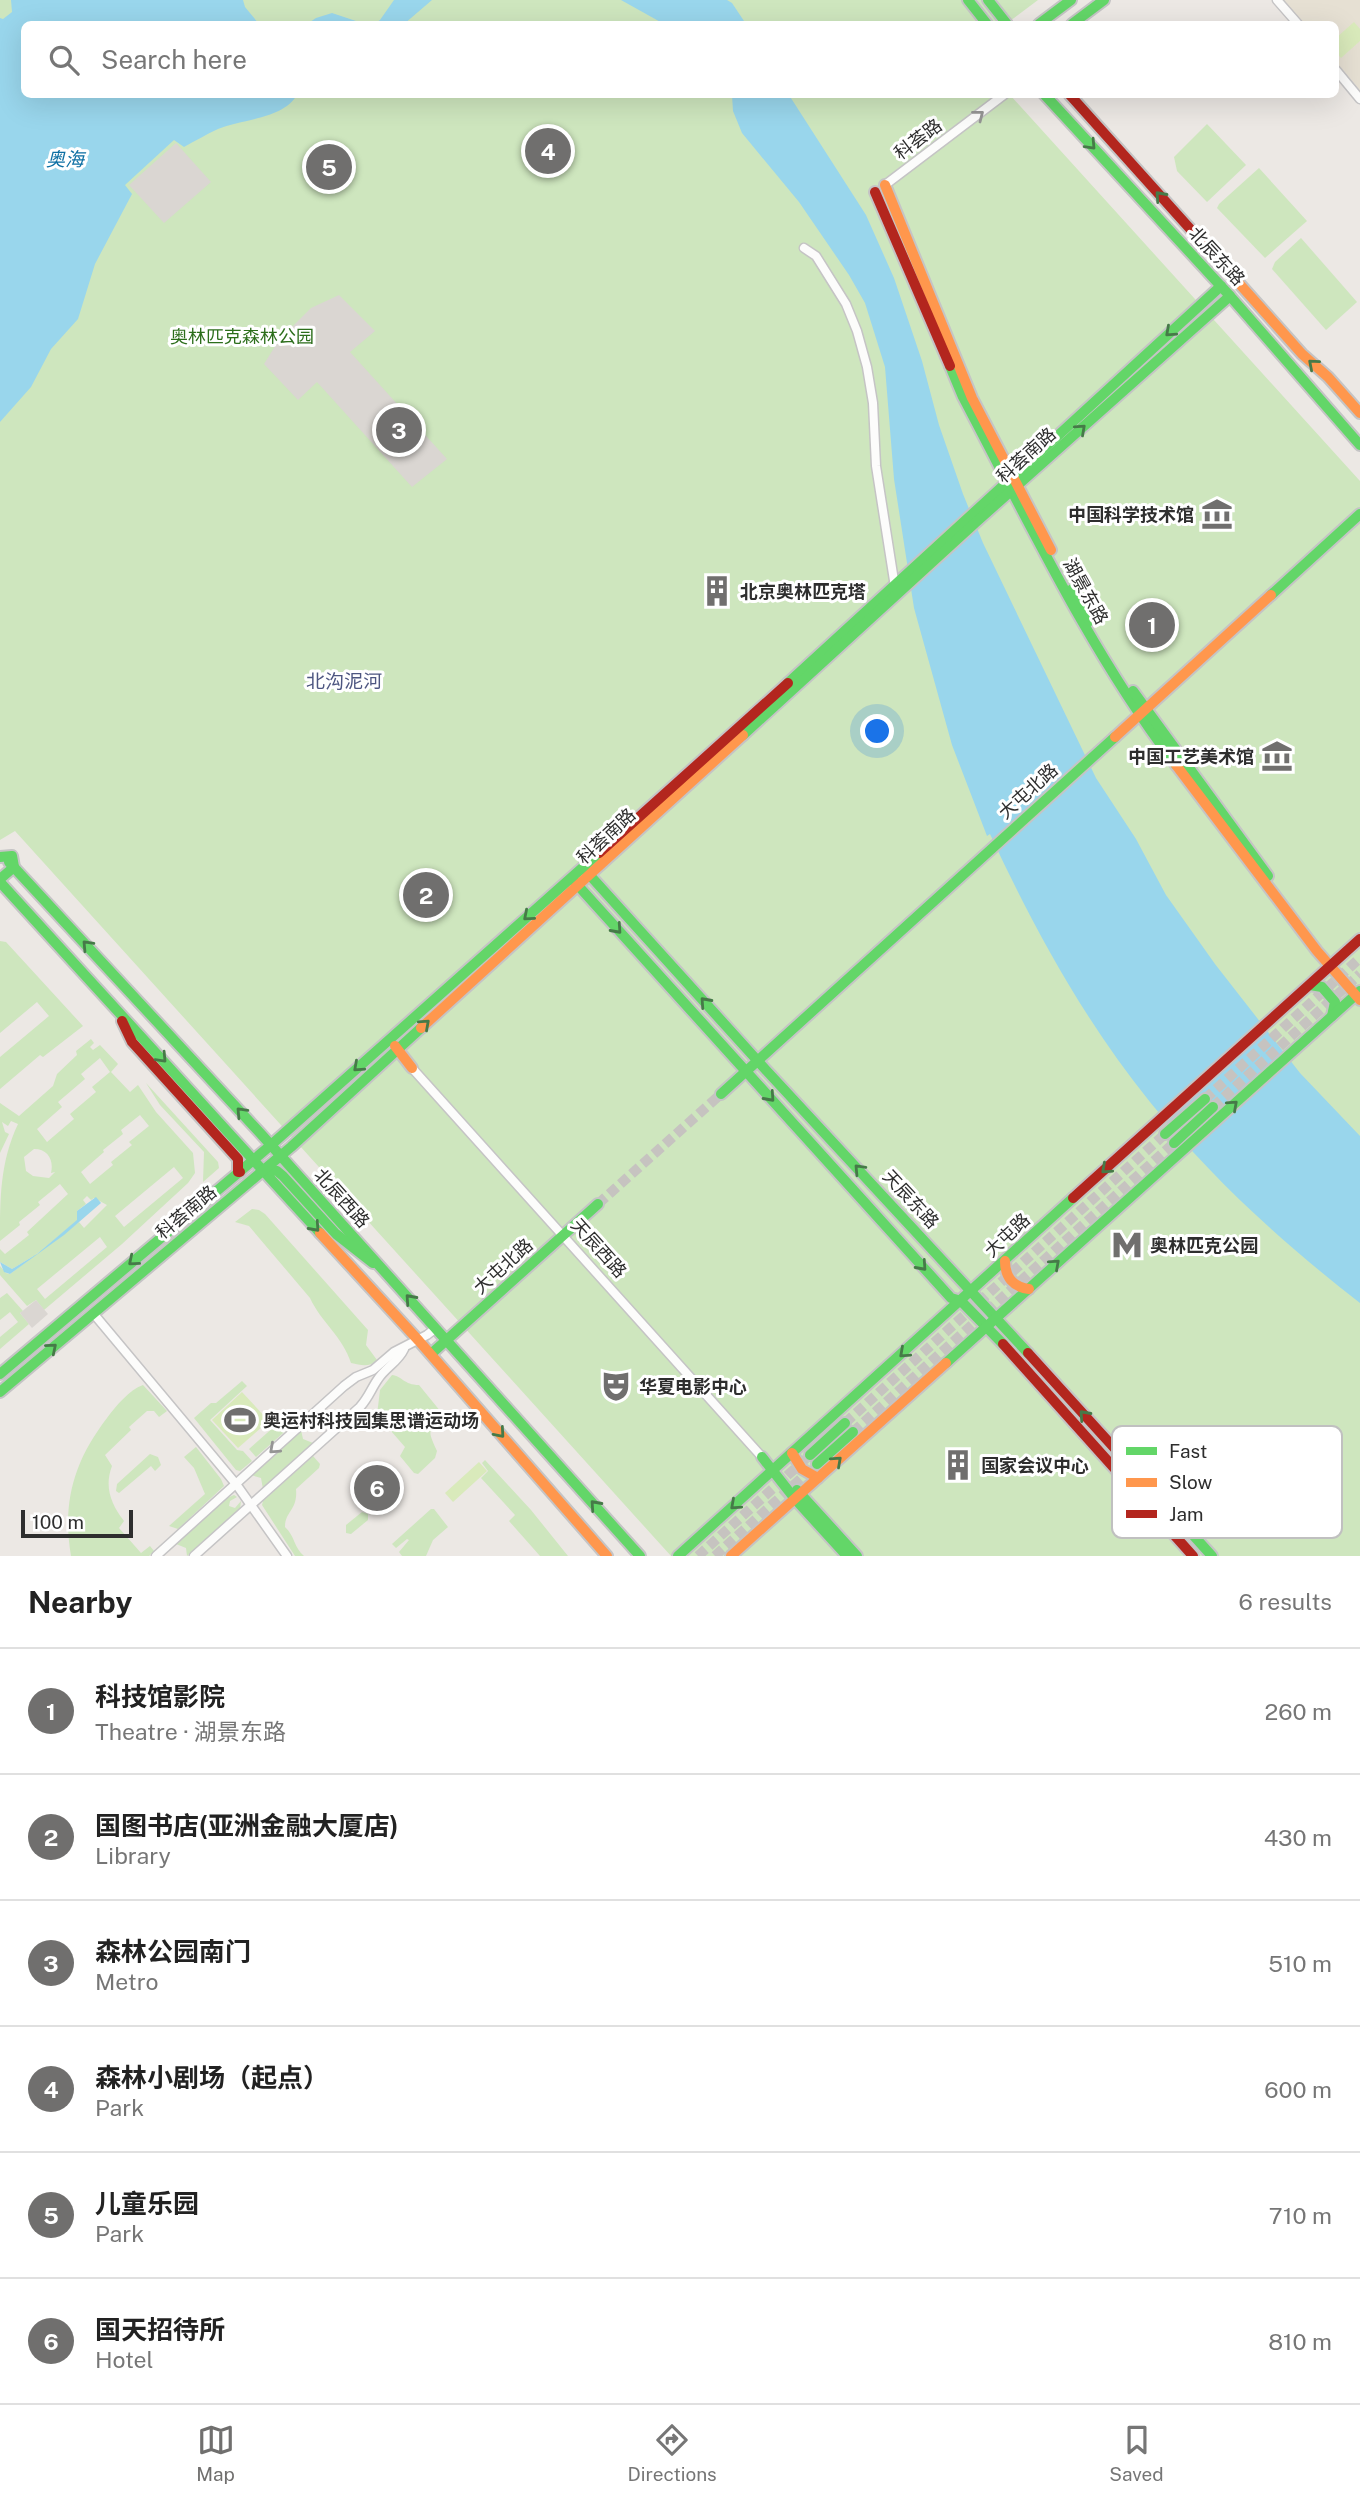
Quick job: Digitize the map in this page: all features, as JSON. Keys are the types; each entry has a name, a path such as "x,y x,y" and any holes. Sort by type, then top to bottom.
{"street":[{"path":"968,0 985,21"},
{"path":"988,0 1005,21"},
{"path":"1043,21 1071,0"},
{"path":"1076,21 1104,0"},
{"path":"1277,0 1295,21"},
{"path":"1339,75 1360,99"},
{"name":"科荟路","path":"880,189 1000,98"},
{"name":"北辰东路","path":"1048,98 1221,286 1360,445"},
{"name":"北辰东路","path":"1073,98 1302,354 1328,377 1360,413"},
{"name":"湖景东路","path":"880,189 963,397 1012,484 1074,608 1234,844 1359,994"},
{"path":"804,248 816,257 846,304 867,367 873,403 876,466 895,587"},
{"name":"科荟南路","path":"1012,484 1221,286"},
{"name":"科荟南路","path":"586,871 705,768 1012,484 1230,296"},
{"name":"大屯北路","path":"721,1094 1360,514"},
{"name":"科荟南路","path":"0,1392 281,1156 895,587 908,581"},
{"path":"1,855 12,856 14,867 0,880 418,1339 607,1556"},
{"name":"北辰西路","path":"14,867 281,1156 640,1556"},
{"name":"天辰东路","path":"586,871 1112,1445"},
{"name":"科荟南路","path":"0,1374 271,1145 387,1040 574,882"},
{"name":"天辰东路","path":"574,882 951,1298 961,1301 987,1327 1112,1465"},
{"name":"大屯路","path":"678,1556 1360,939"},
{"path":"1310,985 1322,987 1335,1002 1332,1016"},
{"path":"1174,1142 1292,1053 1359,994"},
{"path":"116,1009 132,1042 238,1159 238,1172 270,1169 277,1171 345,1244 382,1268"},
{"name":"天辰西路","path":"387,1040 762,1457 857,1556"},
{"path":"1174,1142 1205,1098"},
{"path":"731,1556 997,1318 1174,1142 1213,1107"},
{"path":"236,1139 261,1156 269,1157 291,1147"},
{"path":"170,1249 187,1239 249,1188 276,1184"},
{"path":"215,1192 223,1195 224,1203"},
{"name":"大屯北路","path":"431,1354 598,1204"},
{"path":"1005,1261 1004,1272 1019,1288 1028,1289"},
{"path":"93,1313 236,1484 287,1556"},
{"path":"156,1556 344,1386 436,1328"},
{"path":"194,1556 360,1407 374,1389 379,1377 400,1358 404,1349"},
{"path":"361,1374 369,1380 374,1389"},
{"path":"813,1460 849,1428"},
{"path":"792,1453 804,1472 818,1478"},
{"name":"天辰西路","path":"798,1496 847,1556"},
{"name":"天辰东路","path":"1178,1538 1194,1556"},
{"name":"天辰东路","path":"1196,1538 1212,1556"}],"shaded area":[{"path":"1283,0 1360,0 1360,90 1339,66 1339,21 1301,21"},
{"path":"176,143 211,182 164,223 129,185"},
{"path":"339,295 375,331 350,352 447,459 412,487 317,382 298,400 264,364 279,340 311,308"},
{"path":"36,1300 48,1314 32,1328 20,1313"}],"green space":[{"name":"奥林匹克公园","path":"0,0 1038,0 1010,21 21,21 21,98 1013,98 1360,481 1360,1556 671,1556 15,831 0,840"},
{"path":"1354,22 1360,29 1360,41 1341,58 1339,56 1339,35"},
{"path":"1207,124 1246,165 1207,202 1177,171 1174,157"},
{"path":"1259,168 1307,221 1265,258 1217,208"},
{"path":"1301,238 1357,302 1326,330 1272,269 1275,262"},
{"path":"0,941 6,942 83,1026 43,1057 40,1055 0,1089 0,1057 49,1016 37,1002 0,1033"},
{"path":"91,1039 94,1043 90,1047 93,1050 100,1045 118,1064 111,1072 130,1092 138,1085 156,1112 193,1153 195,1173 188,1183 122,1244 44,1310 36,1300 27,1306 0,1275 0,1266 10,1274 35,1255 12,1269 0,1262 0,1249 5,1254 29,1235 27,1232 68,1194 60,1184 38,1202 40,1205 19,1222 20,1225 0,1241 4,1166 18,1124 11,1121 8,1126 2,1122 5,1132 9,1134 0,1153 0,1103 19,1116 53,1086 57,1074 77,1055 76,1051","holes":["100,1058 110,1072 92,1087 96,1092 70,1114 74,1119 47,1142 37,1129 62,1107 58,1102 85,1079 81,1074","140,1115 149,1126 129,1142 132,1145 90,1184 81,1172 123,1134 121,1130","34,1149 39,1149 51,1160 51,1173 55,1172 49,1178 33,1176 26,1171 24,1157","174,1167 183,1178 124,1227 115,1216","87,1196 107,1205 84,1228 79,1222 42,1250 78,1220 77,1211 86,1204 83,1200","100,1237 107,1247 45,1299 37,1289"]},
{"path":"146,1083 218,1162 219,1168 203,1182 204,1152 160,1105"},
{"path":"216,1199 219,1201 120,1286 113,1287"},
{"path":"252,1209 265,1214 368,1330 366,1345 377,1360 374,1363 351,1363 343,1345 310,1298 249,1226 235,1222"},
{"path":"7,1293 23,1311 20,1313 29,1324 0,1349 0,1337 18,1322 10,1312 0,1320 0,1298"},
{"path":"392,1375 410,1384 419,1385 441,1412 430,1433 437,1451 435,1458 418,1474 414,1473 400,1456 405,1447 377,1415 380,1390"},
{"path":"242,1381 247,1386 210,1420 237,1450 243,1451 252,1461 240,1471 236,1470 194,1418"},
{"path":"143,1385 167,1411 159,1417 154,1411 147,1411 105,1455 112,1466 110,1495 124,1521 119,1528 141,1553 150,1546 154,1551 149,1556 71,1556 68,1518 73,1483 79,1466 86,1450 111,1413 128,1394"},
{"name":"奥运村科技园集思谱运动场","path":"242,1392 269,1421 238,1448 212,1420"},
{"path":"290,1409 299,1419 256,1457 249,1449 284,1418 282,1415"},
{"path":"301,1430 303,1439 313,1443 263,1489 261,1478 251,1475"},
{"path":"196,1447 224,1486 178,1529 169,1526 205,1494 194,1468 184,1457"},
{"path":"150,1454 158,1457 161,1465 155,1471 151,1466 119,1493 116,1491 117,1484"},
{"path":"313,1456 320,1464 319,1468 296,1489 295,1502 285,1527 304,1556 295,1556 262,1505 263,1501"},
{"path":"485,1460 568,1556 540,1556 509,1521 515,1515 481,1478 488,1471 482,1463"},
{"path":"479,1462 487,1471 453,1502 445,1493"},
{"path":"234,1495 237,1497 230,1501 229,1506 235,1508 241,1501 240,1509 187,1556 186,1548 176,1544 227,1498"},
{"path":"434,1509 448,1527 433,1540 426,1556 402,1556 399,1552 409,1540 396,1548 392,1544"},
{"path":"362,1512 368,1514 368,1520 351,1534 346,1533 346,1525"}],"water":[{"name":"奥海","path":"11,0 243,0 245,7 257,21 21,21 21,98 295,98 272,114 218,129 184,147 174,140 125,185 132,194 95,264 78,319 51,349 31,387 0,422 0,18 3,19 12,12"},
{"path":"394,0 432,0 408,21 380,20"},
{"path":"621,0 727,0 744,21 659,21"},
{"path":"332,13 356,21 312,21"},
{"path":"732,98 791,98 866,215 894,278 922,361 939,425 983,543 1096,778 1136,839 1166,895 1215,964 1300,1073 1360,1136 1360,1303 1249,1209 1173,1130 1150,1102 1082,1006 1024,904 990,834 987,836 952,745 914,608 894,479 885,367 865,303 799,202 742,133 733,111"},
{"path":"96,1197 101,1203 64,1235 10,1274 4,1272 0,1262 12,1269 37,1254 77,1220 77,1211"}],"tunnel":[{"path":"1205,1099 1360,958"},
{"path":"1213,1107 1360,974"},
{"path":"598,1204 721,1094"},
{"path":"845,1423 1165,1134"},
{"path":"853,1432 1174,1143"},
{"path":"698,1556 810,1455"},
{"path":"715,1556 815,1466"}],"traffic: fast":[{"path":"968,0 985,21"},
{"path":"988,0 1005,21"},
{"path":"1043,21 1071,0"},
{"path":"1076,21 1104,0"},
{"path":"1048,98 1230,296 1360,445"},
{"path":"788,683 1221,286"},
{"path":"743,735 975,523 1230,296"},
{"path":"950,366 963,397 1088,632 1145,722 1176,765"},
{"path":"1271,595 1360,514"},
{"path":"1072,589 1090,621"},
{"path":"1133,691 1268,876"},
{"path":"721,1094 1115,737"},
{"path":"0,1374 271,1145 599,853"},
{"path":"0,857 12,856 14,867 0,879"},
{"path":"9,862 261,1134 640,1556"},
{"path":"586,871 1028,1353"},
{"path":"573,880 951,1298 961,1301 1003,1344"},
{"path":"0,882 320,1233"},
{"path":"1310,985 1322,987 1335,1002 1332,1016"},
{"path":"946,1363 1360,991"},
{"path":"0,1392 291,1147 421,1028"},
{"path":"1165,1134 1205,1099"},
{"path":"1174,1143 1213,1107"},
{"path":"263,1169 277,1171 283,1176 336,1234 373,1263"},
{"path":"678,1556 1073,1198"},
{"path":"431,1354 598,1204"},
{"path":"810,1455 845,1423"},
{"path":"817,1464 853,1432"},
{"path":"762,1457 795,1499 847,1556"},
{"path":"797,1490 857,1556"},
{"path":"1196,1538 1212,1556"}],"traffic: slow":[{"path":"885,185 972,398 1051,550"},
{"path":"1228,271 1302,354 1328,377 1360,413"},
{"path":"1115,737 1271,595"},
{"path":"421,1028 743,735"},
{"path":"1176,765 1317,951 1360,1000"},
{"path":"395,1046 412,1068"},
{"path":"320,1233 419,1341 607,1556"},
{"path":"1005,1261 1006,1272 1011,1280 1018,1286 1029,1289"},
{"path":"731,1556 946,1363"},
{"path":"792,1453 802,1469 818,1478"}],"traffic: jam":[{"path":"1073,98 1228,271"},
{"path":"875,192 950,366"},
{"path":"599,853 788,683"},
{"path":"1073,1198 1360,939"},
{"path":"122,1021 132,1042 238,1159 240,1172"},
{"path":"1003,1344 1112,1466"},
{"path":"1028,1353 1112,1445"},
{"path":"1177,1538 1193,1556"}],"place":[{"name":"森林小剧场（起点）","path":"548,151"},
{"name":"儿童乐园","path":"329,167"},
{"name":"森林公园南门","path":"399,430"},
{"name":"中国科学技术馆","path":"1217,514"},
{"name":"北京奥林匹克塔","path":"717,591"},
{"name":"科技馆影院","path":"1152,625"},
{"name":"中国工艺美术馆","path":"1277,756"},
{"name":"国图书店(亚洲金融大厦店)","path":"426,895"},
{"name":"奥林匹克公园","path":"1127,1245"},
{"name":"华夏电影中心","path":"616,1386"},
{"name":"奥运村科技园集思谱运动场","path":"240,1420"},
{"name":"国家会议中心","path":"958,1465"},
{"name":"国天招待所","path":"377,1488"}],"district":[{"name":"北沟泥河","path":"344,681"}],"park label":[{"name":"奥林匹克森林公园","path":"242,336"}]}
